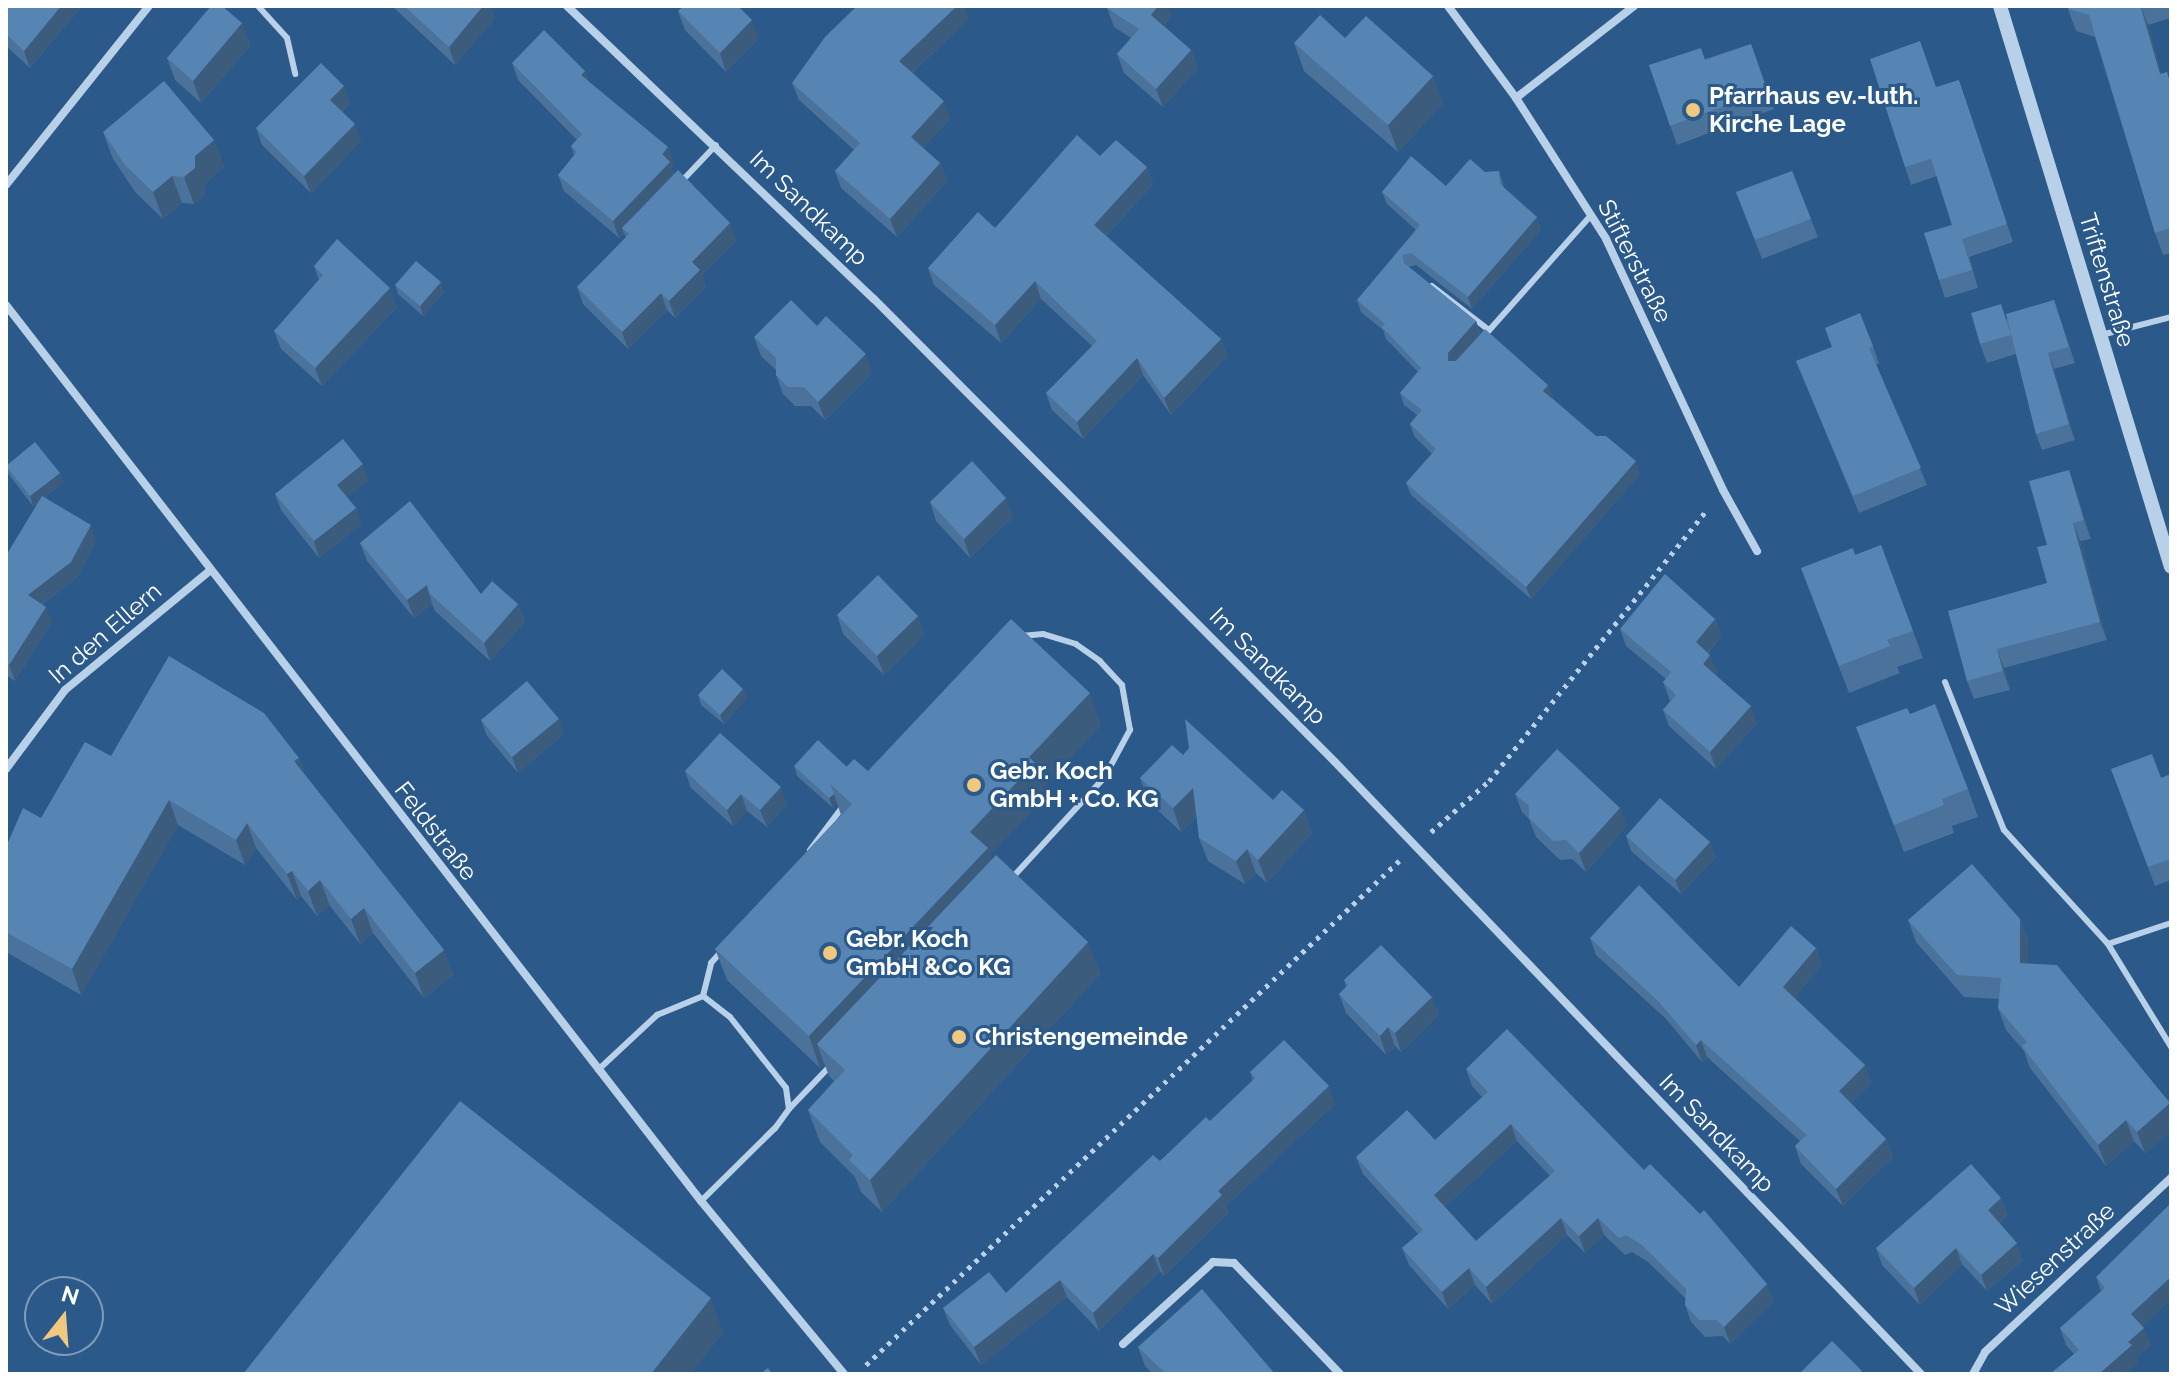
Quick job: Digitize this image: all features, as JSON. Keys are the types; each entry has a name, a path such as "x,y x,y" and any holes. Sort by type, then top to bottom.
{"street":[{"path":"6,185 149,6"},
{"name":"Im Sandkamp","path":"567,6 716,145 1324,750 1921,1374"},
{"name":"Stifterstraße","path":"1448,6 1516,98 1591,215 1723,490 1757,551"},
{"path":"1516,98 1634,6"},
{"name":"Triftenstraße","path":"2000,6 2171,567"},
{"name":"Feldstraße","path":"6,305 208,572 598,1070 844,1374"},
{"name":"In den Ellern","path":"6,769 65,690 208,572"},
{"name":"Wiesenstraße","path":"1973,1374 1985,1352 2171,1178"},
{"path":"1123,1344 1213,1262 1234,1263 1340,1374"}],"lane":[{"path":"258,6 287,38 295,74"},
{"path":"674,188 716,145"},
{"path":"1481,340 1591,215"},
{"path":"1423,278 1489,330"},
{"path":"2101,335 2171,317"},
{"path":"1002,888 1104,778 1130,730 1122,685 1100,661 1076,644 1043,634 1015,636"},
{"path":"1945,682 2004,830 2108,944 2171,1047"},
{"path":"807,853 855,793"},
{"path":"2108,944 2171,923"},
{"path":"703,996 711,963 729,943"},
{"path":"598,1070 657,1015 703,996"},
{"path":"703,996 730,1017 786,1088 789,1109"},
{"path":"701,1201 837,1059"}],"path":[{"path":"856,1374 1414,847 1489,781 1723,490"}],"building":[{"path":"6,6 61,6 24,51 6,34"},
{"path":"211,6 222,6 242,23 193,81 167,58"},
{"path":"404,6 483,6 449,47"},
{"path":"684,6 738,6 752,20 720,53 678,11"},
{"path":"857,6 957,6 899,61 944,101 911,137 940,163 890,219 835,171 860,143 792,83 825,37"},
{"path":"1108,6 1158,6 1151,15 1191,50 1156,89 1117,54 1139,29"},
{"path":"2071,6 2140,6 2160,74 2167,72 2171,85 2171,228 2155,233 2089,15 2068,9"},
{"path":"1320,15 1345,38 1366,16 1433,76 1388,125 1294,43"},
{"path":"544,30 585,71 581,75 668,147 662,154 670,162 613,221 558,175 577,152 571,146 582,134 512,63"},
{"path":"1920,41 1936,87 1959,80 2007,224 1962,239 1972,270 1939,280 1924,233 1952,225 1931,159 1905,167 1870,59"},
{"path":"1751,44 1767,90 1670,126 1649,65 1701,48 1705,60"},
{"path":"321,63 344,86 330,100 355,124 304,176 256,128"},
{"path":"164,81 214,140 195,156 195,168 184,177 172,176 153,192 125,165 103,132"},
{"path":"1077,135 1100,156 1116,140 1147,167 1094,225 1221,339 1164,398 1137,358 1077,422 1046,393 1097,341 1035,281 995,325 928,268 978,212 995,228"},
{"path":"1411,156 1446,186 1470,159 1485,172 1499,171 1500,184 1537,217 1468,297 1411,253 1402,255 1404,263 1476,321 1448,353 1448,361 1456,361 1485,329 1548,385 1543,391 1596,436 1606,436 1636,461 1526,587 1406,483 1436,449 1410,424 1422,410 1400,393 1421,368 1382,327 1385,324 1357,300 1420,225 1382,192"},
{"path":"678,170 730,223 692,262 700,270 669,301 661,293 622,332 577,287 629,234 622,228"},
{"path":"1792,171 1811,219 1755,240 1736,192"},
{"path":"337,239 390,288 315,368 274,331 323,275 314,266"},
{"path":"416,261 441,282 420,306 395,285"},
{"path":"791,300 817,326 826,316 866,354 818,402 804,387 788,387 776,375 776,358 754,337"},
{"path":"2054,300 2069,347 2048,353 2069,424 2036,434 2006,314"},
{"path":"2001,304 2011,335 1980,344 1971,313"},
{"path":"1860,313 1873,346 1869,348 1921,468 1853,496 1796,361 1832,347 1825,328"},
{"path":"343,439 363,464 337,485 356,508 314,541 275,494"},
{"path":"35,442 60,473 30,496 6,466"},
{"path":"972,461 1006,498 964,539 930,502"},
{"path":"2069,470 2084,520 2073,523 2100,622 1997,649 2003,671 1967,681 1948,611 2047,583 2037,547 2047,545 2029,481"},
{"path":"42,496 91,525 71,562 28,595 46,607 9,665 6,663 6,554"},
{"path":"410,501 481,594 492,581 518,604 484,643 429,593 427,585 407,600 360,543"},
{"path":"1881,545 1913,631 1887,640 1890,646 1839,666 1801,568 1853,548 1855,555"},
{"path":"1665,574 1715,619 1696,642 1710,655 1703,664 1751,706 1710,752 1663,710 1676,695 1663,682 1671,672 1620,629"},
{"path":"878,575 918,616 877,656 837,615"},
{"path":"1011,619 1090,693 1029,757 1035,763 970,832 988,848 809,1036 715,949 852,804 830,784 854,759 868,771"},
{"path":"169,656 264,713 299,758 294,761 444,950 415,973 364,908 351,919 320,880 308,891 292,871 287,874 247,823 236,840 169,800 72,969 6,932 6,847 23,808 41,818 85,742 111,756"},
{"path":"722,669 743,689 720,715 698,695"},
{"path":"527,681 559,719 512,757 481,720"},
{"path":"1935,704 1968,789 1942,799 1944,805 1894,825 1856,727 1907,708 1910,714"},
{"path":"1185,719 1273,800 1282,790 1304,810 1258,860 1247,849 1236,861 1199,838 1193,788 1173,808 1140,778 1172,745 1183,755 1189,748"},
{"path":"720,733 781,787 760,810 741,794 727,810 685,771"},
{"path":"818,740 847,767 830,784 834,794 829,798 794,766"},
{"path":"1557,749 1620,808 1579,853 1566,840 1553,841 1529,818 1529,806 1515,794"},
{"path":"2152,754 2161,778 2171,774 2171,859 2148,867 2111,769"},
{"path":"1660,798 1710,842 1675,880 1626,836"},
{"path":"996,855 1088,942 870,1180 849,1160 853,1155 808,1110 845,1070 817,1044"},
{"path":"1972,864 2020,919 2020,963 2057,965 2170,1103 2137,1132 2126,1120 2098,1145 2022,1046 2027,1042 1998,1008 2001,978 1957,975 1908,920"},
{"path":"1639,885 1739,987 1791,926 1816,948 1783,987 1865,1065 1839,1091 1886,1139 1836,1189 1795,1146 1807,1135 1701,1040 1696,1045 1659,1002 1590,938"},
{"path":"1381,945 1432,997 1395,1033 1388,1027 1380,1036 1339,994 1348,985 1344,980"},
{"path":"1507,1029 1644,1170 1650,1164 1700,1214 1704,1210 1767,1284 1724,1327 1717,1320 1699,1320 1685,1305 1686,1289 1642,1245 1626,1235 1619,1238 1598,1218 1579,1236 1561,1218 1486,1287 1469,1268 1442,1292 1402,1248 1423,1230 1356,1157 1407,1110 1435,1140 1488,1092 1466,1069","holes":["1511,1124 1555,1171 1476,1241 1434,1195"]},
{"path":"1284,1040 1329,1086 1218,1191 1222,1195 1158,1258 1153,1254 1093,1313 1060,1280 974,1347 943,1308 989,1272 1006,1293 1153,1155 1160,1161 1206,1117 1210,1121 1255,1078 1250,1072"},
{"path":"460,1101 711,1298 651,1374 243,1374"},
{"path":"1971,1164 2001,1198 1988,1210 2017,1243 1981,1275 1956,1248 1914,1288 1876,1248"},
{"path":"2171,1203 2171,1277 2131,1314 2144,1328 2128,1342 2132,1345 2099,1374 2050,1374 2079,1350 2060,1328 2105,1288 2096,1277"},
{"path":"1202,1289 1275,1374 1166,1374 1138,1347"},
{"path":"1832,1341 1862,1371 1859,1374 1799,1374"}],"place":[{"name":"Pfarrhaus ev.-luth. Kirche Lage","path":"1693,110"},
{"name":"Gebr. Koch GmbH + Co. KG","path":"974,785"},
{"name":"Gebr. Koch GmbH &Co KG","path":"830,953"},
{"name":"Christengemeinde","path":"959,1037"}]}
